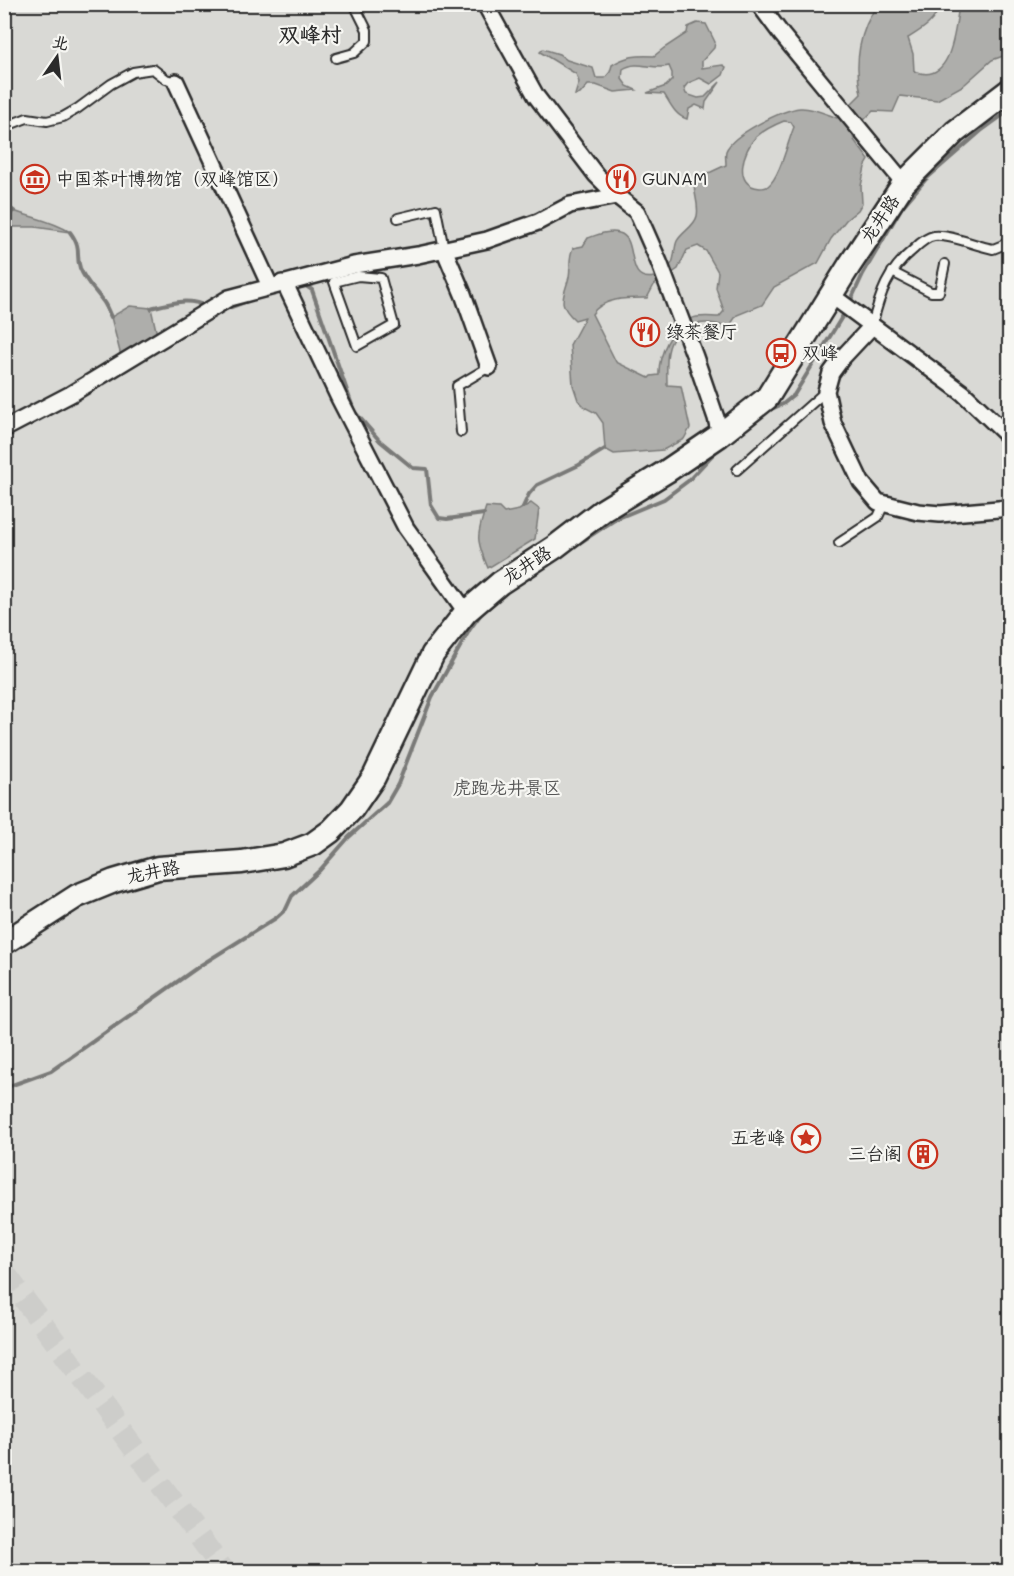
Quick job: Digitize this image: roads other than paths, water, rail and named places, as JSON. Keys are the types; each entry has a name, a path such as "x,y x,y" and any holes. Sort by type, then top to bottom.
{"street":[{"path":"485,4 536,96 596,175 637,212 659,262 698,367 720,435"},
{"path":"759,4 904,183"},
{"path":"176,82 406,528 466,612"},
{"name":"龙井路","path":"4,942 77,896 114,880 158,868 242,862 284,855 313,844 331,831 352,809 374,777 433,654 466,612 500,583 555,547 602,511 720,435 767,398 842,304 904,183 955,132 1010,90"},
{"path":"4,429 71,394 229,298 282,288 487,240 538,222 570,205 617,196"},
{"path":"444,249 489,367"},
{"path":"842,304 963,393 1010,440"},
{"path":"872,326 836,365 825,391 833,423 861,482 878,502 918,512 940,514 1010,508"}],"lane":[{"path":"336,58 354,53 367,41 367,30 354,4"},
{"path":"4,127 27,118 47,121 63,117 111,84 134,72 153,69 166,79 176,82"},
{"path":"398,218 436,209 444,249"},
{"path":"872,326 881,292 892,272 907,254 932,236 993,249 1003,245 1010,238"},
{"path":"892,272 932,292 939,292 945,264"},
{"path":"356,270 381,278 394,325 357,346 334,282 356,270"},
{"path":"461,432 458,386 489,367"},
{"path":"737,470 825,391"},
{"path":"838,543 878,517 884,504"}],"waterway":[{"path":"850,302 863,274 902,207 926,179 981,131 1010,110"},
{"path":"4,205 14,211"},
{"path":"70,232 78,248 82,273 105,304 111,317"},
{"path":"300,286 306,286 312,290 354,411 380,441 413,468 427,469 431,505 439,518 484,514"},
{"path":"223,310 250,300"},
{"path":"151,308 186,302 208,307"},
{"path":"769,410 783,404 794,395 845,312"},
{"path":"523,507 529,494 537,485 579,465 605,449"},
{"path":"567,551 616,519 664,499 688,481 718,449"},
{"path":"4,1088 51,1071 201,965 276,918 286,909 292,896 320,870 349,837 387,803 398,784 432,697 470,629 483,611"}],"tunnel":[{"path":"4,1272 225,1572"}],"place":[{"name":"中国茶叶博物馆（双峰馆区）","path":"35,179"},
{"name":"GUNAM","path":"621,179"},
{"name":"绿茶餐厅","path":"645,332"},
{"name":"双峰","path":"781,353"},
{"name":"五老峰","path":"806,1138"},
{"name":"三台阁","path":"923,1154"}],"district":[{"name":"双峰村","path":"310,35"}],"park label":[{"name":"虎跑龙井景区","path":"507,788"}]}
